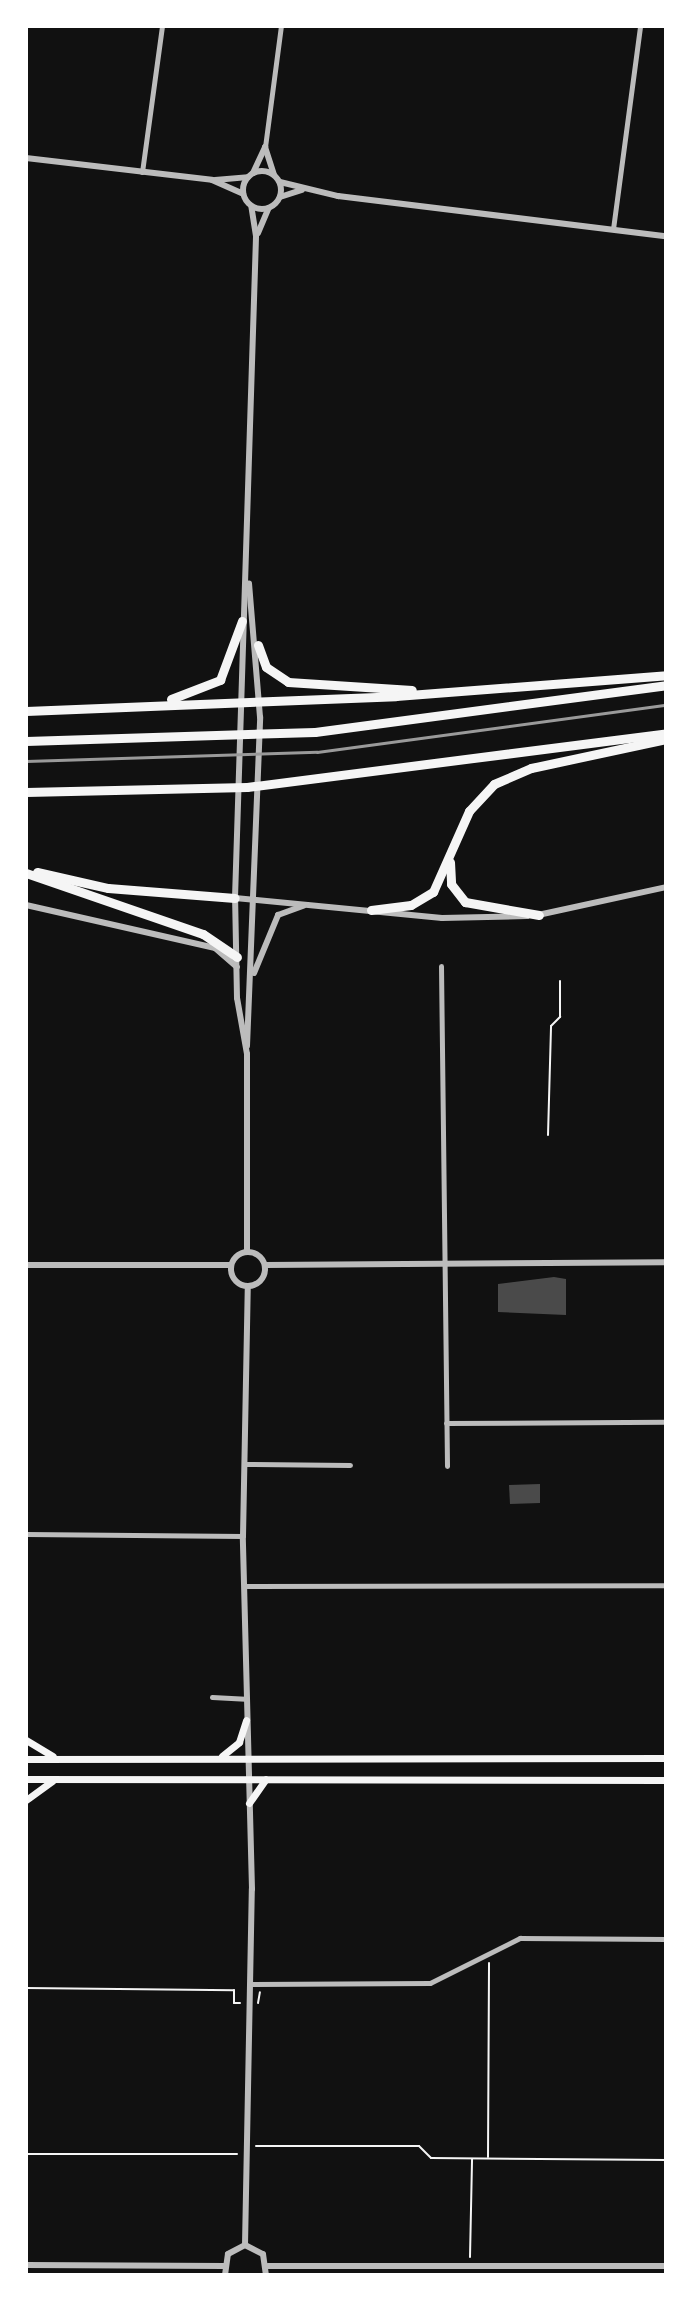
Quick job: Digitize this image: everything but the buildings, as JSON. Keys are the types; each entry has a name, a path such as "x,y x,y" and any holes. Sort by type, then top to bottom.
{"highway":[{"path":"153,704 220,680 242,621"},
{"path":"258,645 270,671 288,682 492,691"},
{"path":"26,711 492,691 666,675"},
{"path":"26,741 315,732 666,685"},
{"path":"26,792 247,787 666,736"},
{"path":"371,910 426,898 474,803 503,779 561,761 666,736"},
{"path":"451,853 451,884 465,902 539,915"},
{"path":"26,870 99,887 235,898"},
{"path":"26,870 203,934 237,962"}],"main road":[{"path":"213,1759 234,1749 246,1720"},
{"path":"26,1740 59,1758"},
{"path":"26,1759 666,1758"},
{"path":"26,1800 35,1789 58,1778"},
{"path":"26,1779 666,1780"},
{"path":"249,1803 267,1779"}],"street":[{"path":"142,173 162,26"},
{"path":"243,194 265,147 281,26"},
{"path":"613,229 640,26"},
{"path":"265,147 274,175 280,182 302,190 666,236"},
{"path":"26,158 212,180 274,175"},
{"path":"212,180 243,194 251,206 256,236 248,577 242,621 235,898 238,1011 247,1046"},
{"path":"280,182 280,197"},
{"path":"256,236 268,209 280,197 302,190"},
{"path":"251,206 268,209"},
{"path":"26,1265 231,1265 247,1251 247,1046 260,717 258,645 248,577"},
{"path":"235,898 461,918 539,915 666,887"},
{"path":"26,905 215,948 237,962"},
{"path":"252,980 273,922 285,911 306,905"},
{"path":"441,966 447,1466"},
{"path":"231,1265 236,1282 248,1286 263,1278 265,1265 258,1255 247,1251"},
{"path":"265,1265 666,1262"},
{"path":"245,2245 250,1984 243,1536 248,1286"},
{"path":"446,1423 666,1422"},
{"path":"245,1464 350,1465"},
{"path":"26,1534 243,1536"},
{"path":"244,1586 666,1585"},
{"path":"212,1697 245,1699"},
{"path":"250,1984 430,1983 520,1938 666,1939"},
{"path":"225,2275 224,2266 233,2250 245,2245 263,2254 268,2266 266,2275"},
{"path":"26,2265 224,2266"},
{"path":"268,2266 666,2265"}],"path":[{"path":"548,1135 551,1026 560,1017 560,981"},
{"path":"486,1954 488,2158"},
{"path":"26,1988 234,1990 234,2003 249,2004 260,2003 259,1984"},
{"path":"26,2154 253,2154 254,2146 419,2146 431,2158 666,2160"},
{"path":"470,2266 472,2158"}],"railway":[{"path":"26,761 317,752 666,705"}]}
